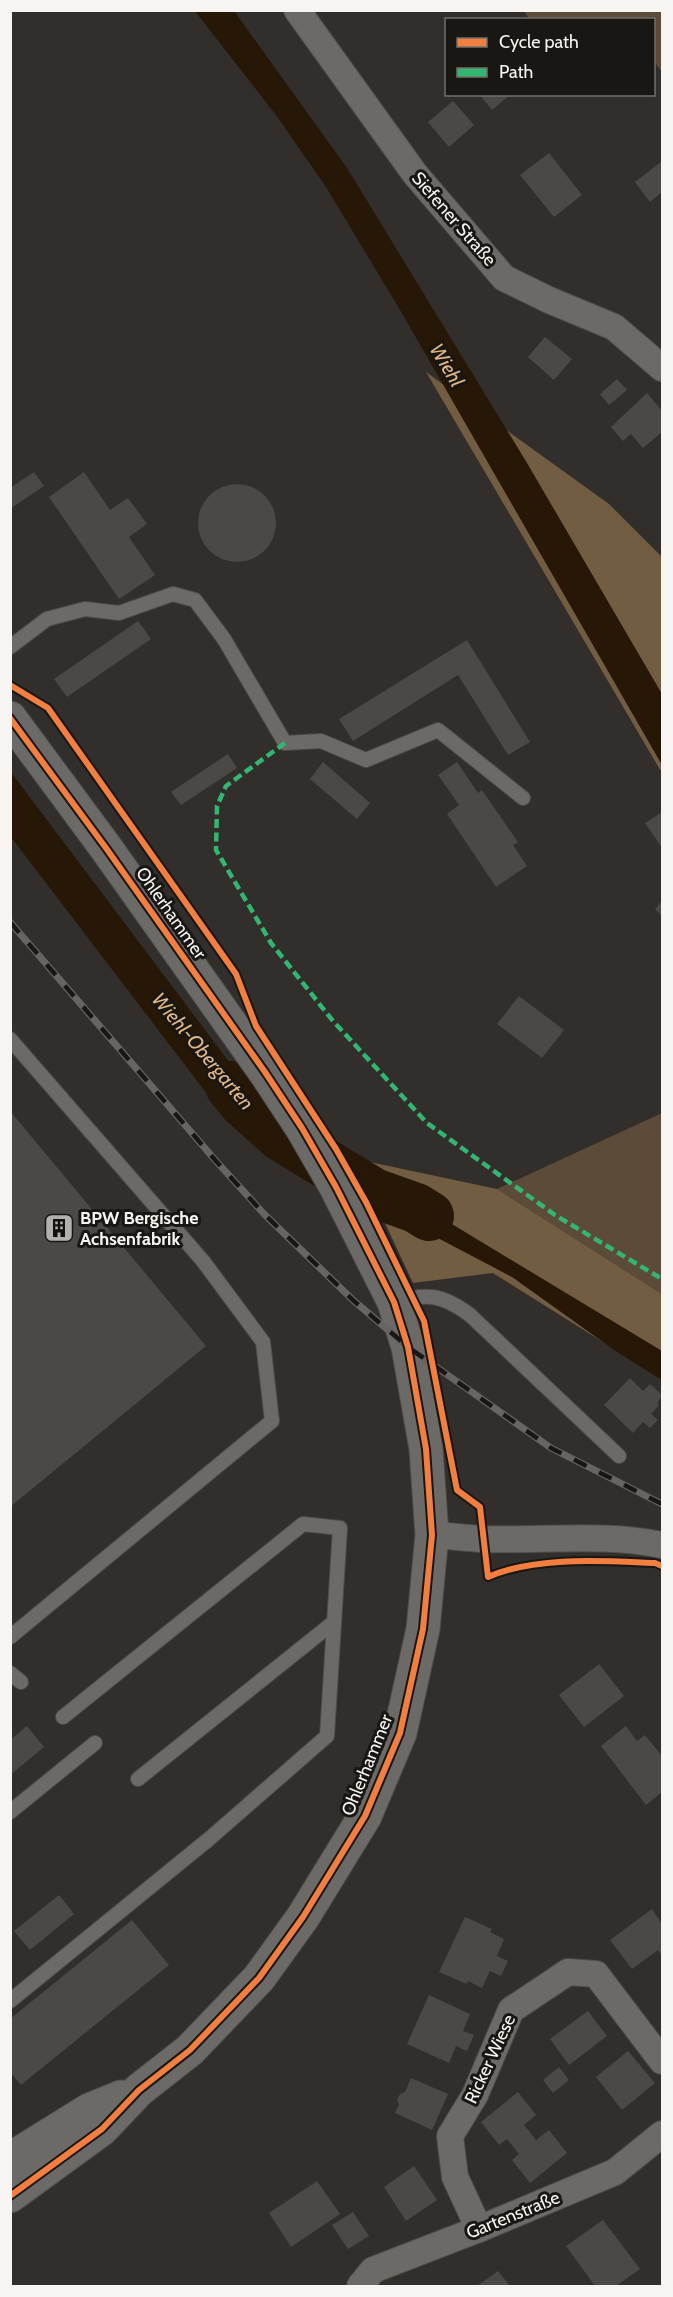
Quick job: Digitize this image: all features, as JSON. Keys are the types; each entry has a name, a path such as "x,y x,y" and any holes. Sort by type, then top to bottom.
{"street":[{"name":"Siefener Straße","path":"297,10 415,174 504,278 614,327 663,368"},
{"name":"Ohlerhammer","path":"10,718 106,848 258,1062 302,1128 336,1187 394,1302 408,1347 422,1426 432,1535 423,1629 400,1733 365,1816 303,1917 258,1978 190,2050 139,2090 102,2129 10,2196"},
{"path":"432,1535 484,1539 575,1537 637,1540 663,1545"},
{"name":"Ricker Wiese","path":"479,2229 455,2176 450,2136 475,2095 511,2010 568,1972 596,1974 663,2061"},
{"name":"Ohlerhammer","path":"10,2160 89,2110 139,2090"},
{"name":"Gartenstraße","path":"360,2286 373,2270 615,2172 663,2134"}],"lane":[{"path":"10,647 47,619 85,609 119,613 173,594 195,600 224,639 285,743 321,741 366,760 438,730 523,798"},
{"path":"10,1039 203,1261 263,1342 272,1421 10,1637"},
{"path":"394,1302 412,1297 435,1296 453,1302 470,1315 619,1456"},
{"path":"10,2001 209,1839 327,1736 340,1528 303,1524 63,1717"},
{"path":"138,1779 334,1622"},
{"path":"10,1812 94,1743"}],"shaded area":[{"path":"524,11 662,11 662,72 655,62 655,18 528,18"},
{"path":"426,372 609,504 662,557 662,773"},
{"path":"662,1113 662,1294 497,1189"},
{"path":"351,1158 497,1189 662,1294 662,1379 493,1273 413,1283 377,1206"}],"water":[{"name":"Wiehl","path":"195,11 234,11 347,168 527,463 662,694 662,765 399,308 326,187 276,115"},
{"path":"10,771 263,1107 299,1165 260,1146 227,1120 11,837"},
{"path":"351,1158 389,1186 662,1351 662,1380 617,1352 512,1277 377,1206"}],"pier":[{"path":"263,1107 268,1111 301,1166 299,1165"},
{"path":"348,1156 351,1158 377,1206 373,1204"}],"building":[{"path":"481,96 509,96 492,110"},
{"path":"453,101 474,125 449,147 428,122"},
{"path":"549,153 582,195 554,217 520,175"},
{"path":"662,161 662,192 650,202 635,182"},
{"path":"545,337 572,359 554,380 528,357"},
{"path":"617,379 627,390 609,405 600,394"},
{"path":"647,393 662,411 662,432 643,448 631,434 623,441 611,427"},
{"path":"34,472 44,486 10,509 10,488"},
{"path":"84,472 110,510 128,498 147,524 129,537 155,575 119,599 49,497"},
{"path":"237,484 252,487 265,495 273,508 276,523 273,538 265,551 252,559 237,562 222,559 209,551 201,538 198,523 201,508 209,495 222,487"},
{"path":"138,621 151,639 67,697 54,679"},
{"path":"467,640 530,742 508,755 458,675 353,741 339,719"},
{"path":"228,754 237,768 181,805 171,792"},
{"path":"323,762 370,803 357,819 310,779"},
{"path":"457,762 478,793 482,790 518,842 513,845 527,866 496,887 447,814 459,805 438,775"},
{"path":"662,812 662,848 645,823"},
{"path":"662,901 662,916 655,909"},
{"path":"519,996 564,1030 542,1058 497,1024"},
{"name":"BPW Bergische Achsenfabrik","path":"10,1111 206,1346 10,1507"},
{"path":"630,1378 643,1391 650,1384 662,1395 657,1404 659,1405 651,1414 658,1420 650,1428 643,1422 633,1433 604,1405"},
{"path":"599,1664 624,1696 584,1727 559,1695"},
{"path":"27,1726 44,1747 10,1775 10,1740"},
{"path":"626,1726 637,1741 645,1735 662,1756 662,1792 646,1805 601,1746"},
{"path":"59,1895 74,1914 30,1950 14,1931"},
{"path":"652,1909 662,1924 662,1956 658,1950 632,1969 610,1940"},
{"path":"465,1917 492,1929 490,1932 504,1939 497,1956 508,1961 501,1976 490,1971 482,1988 439,1972"},
{"path":"132,1920 169,1965 21,2085 10,2072 10,2019"},
{"path":"429,1995 470,2014 463,2031 474,2035 467,2051 456,2046 449,2063 407,2044"},
{"path":"588,2011 607,2036 569,2065 550,2039"},
{"path":"628,2051 655,2083 622,2110 596,2077"},
{"path":"559,2067 569,2080 553,2093 543,2080"},
{"path":"411,2078 448,2094 432,2130 395,2113 399,2105 397,2100 400,2094 405,2092"},
{"path":"518,2092 536,2115 524,2125 536,2140 549,2130 567,2153 530,2183 512,2160 519,2154 507,2139 499,2145 481,2122"},
{"path":"414,2166 437,2200 406,2221 384,2187"},
{"path":"317,2181 340,2214 291,2247 269,2213"},
{"path":"353,2212 369,2236 348,2249 332,2225"},
{"path":"603,2220 640,2269 616,2286 595,2286 566,2246"},
{"path":"498,2271 510,2286 477,2286"}],"waterway":[{"name":"Wiehl-Obergarten","path":"230,1086 244,1103 282,1137 374,1193 416,1208 429,1216"}],"railway":[{"path":"10,922 265,1215 354,1301 408,1347 551,1448 662,1504"}],"marked path":[{"path":"285,743 226,786 217,806 216,850 271,943 333,1021 427,1123 555,1215 662,1279"}],"cycle path":[{"path":"10,685 48,708 236,974 256,1026 336,1149 366,1202 424,1321 457,1490 480,1507 488,1577 527,1566 570,1561 655,1563 662,1566"},
{"path":"10,718 106,848 265,1072 302,1128 336,1187 394,1302 408,1347 426,1449 432,1535 423,1629 400,1733 365,1816 303,1917 259,1978 190,2050 139,2090 102,2129 10,2196"}],"place":[{"name":"BPW Bergische Achsenfabrik","path":"59,1228"}]}
